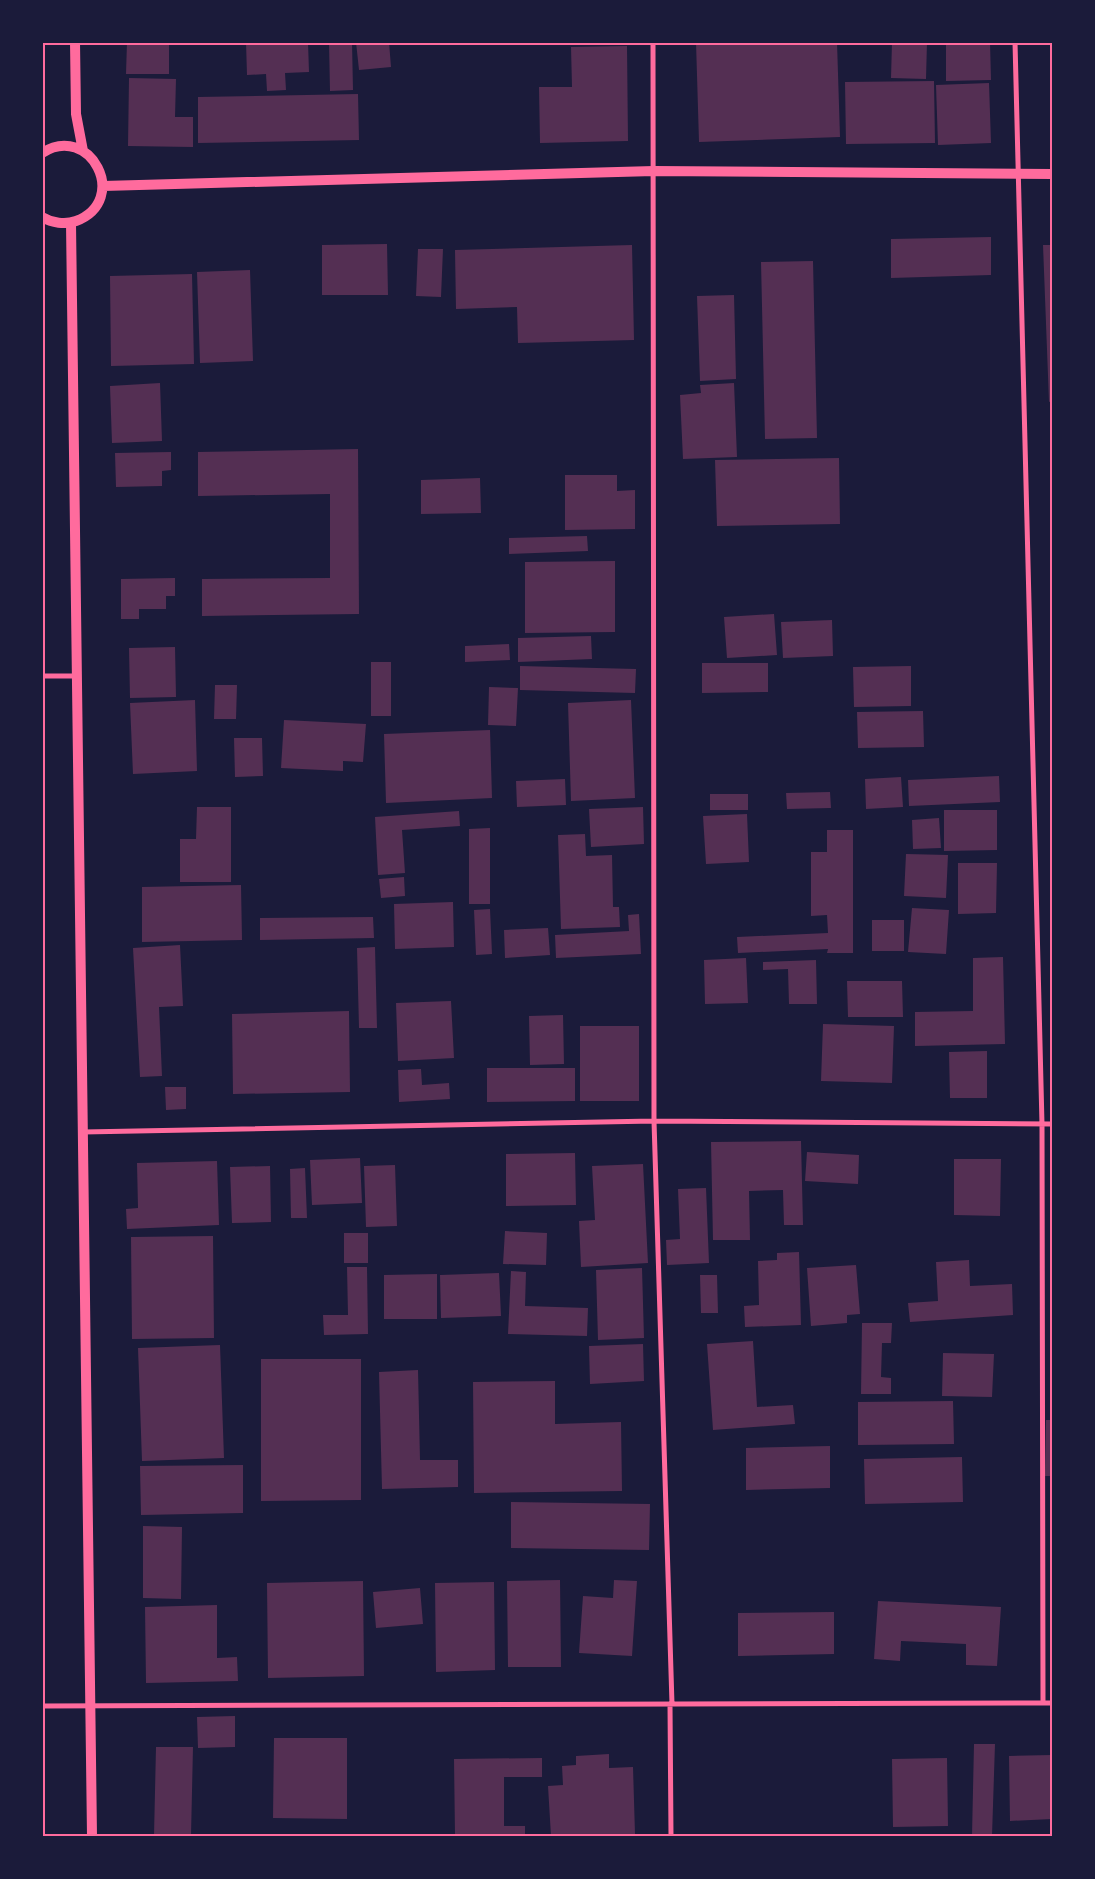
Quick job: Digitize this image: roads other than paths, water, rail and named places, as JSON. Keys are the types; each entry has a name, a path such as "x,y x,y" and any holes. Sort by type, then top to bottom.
{"main road":[{"path":"75,42 76,114 83,151"},
{"path":"42,154 59,146 83,151 98,166 103,186 100,199 93,210 83,218 71,223 59,223 42,216"},
{"path":"103,186 654,171 1052,174"},
{"path":"71,223 92,1836"}],"street":[{"path":"653,42 654,1121 671,1704 671,1836"},
{"path":"1015,42 1042,1124 1043,1703"},
{"path":"42,676 77,676"},
{"path":"83,1132 654,1121 1052,1124"},
{"path":"42,1706 1052,1703"}]}
